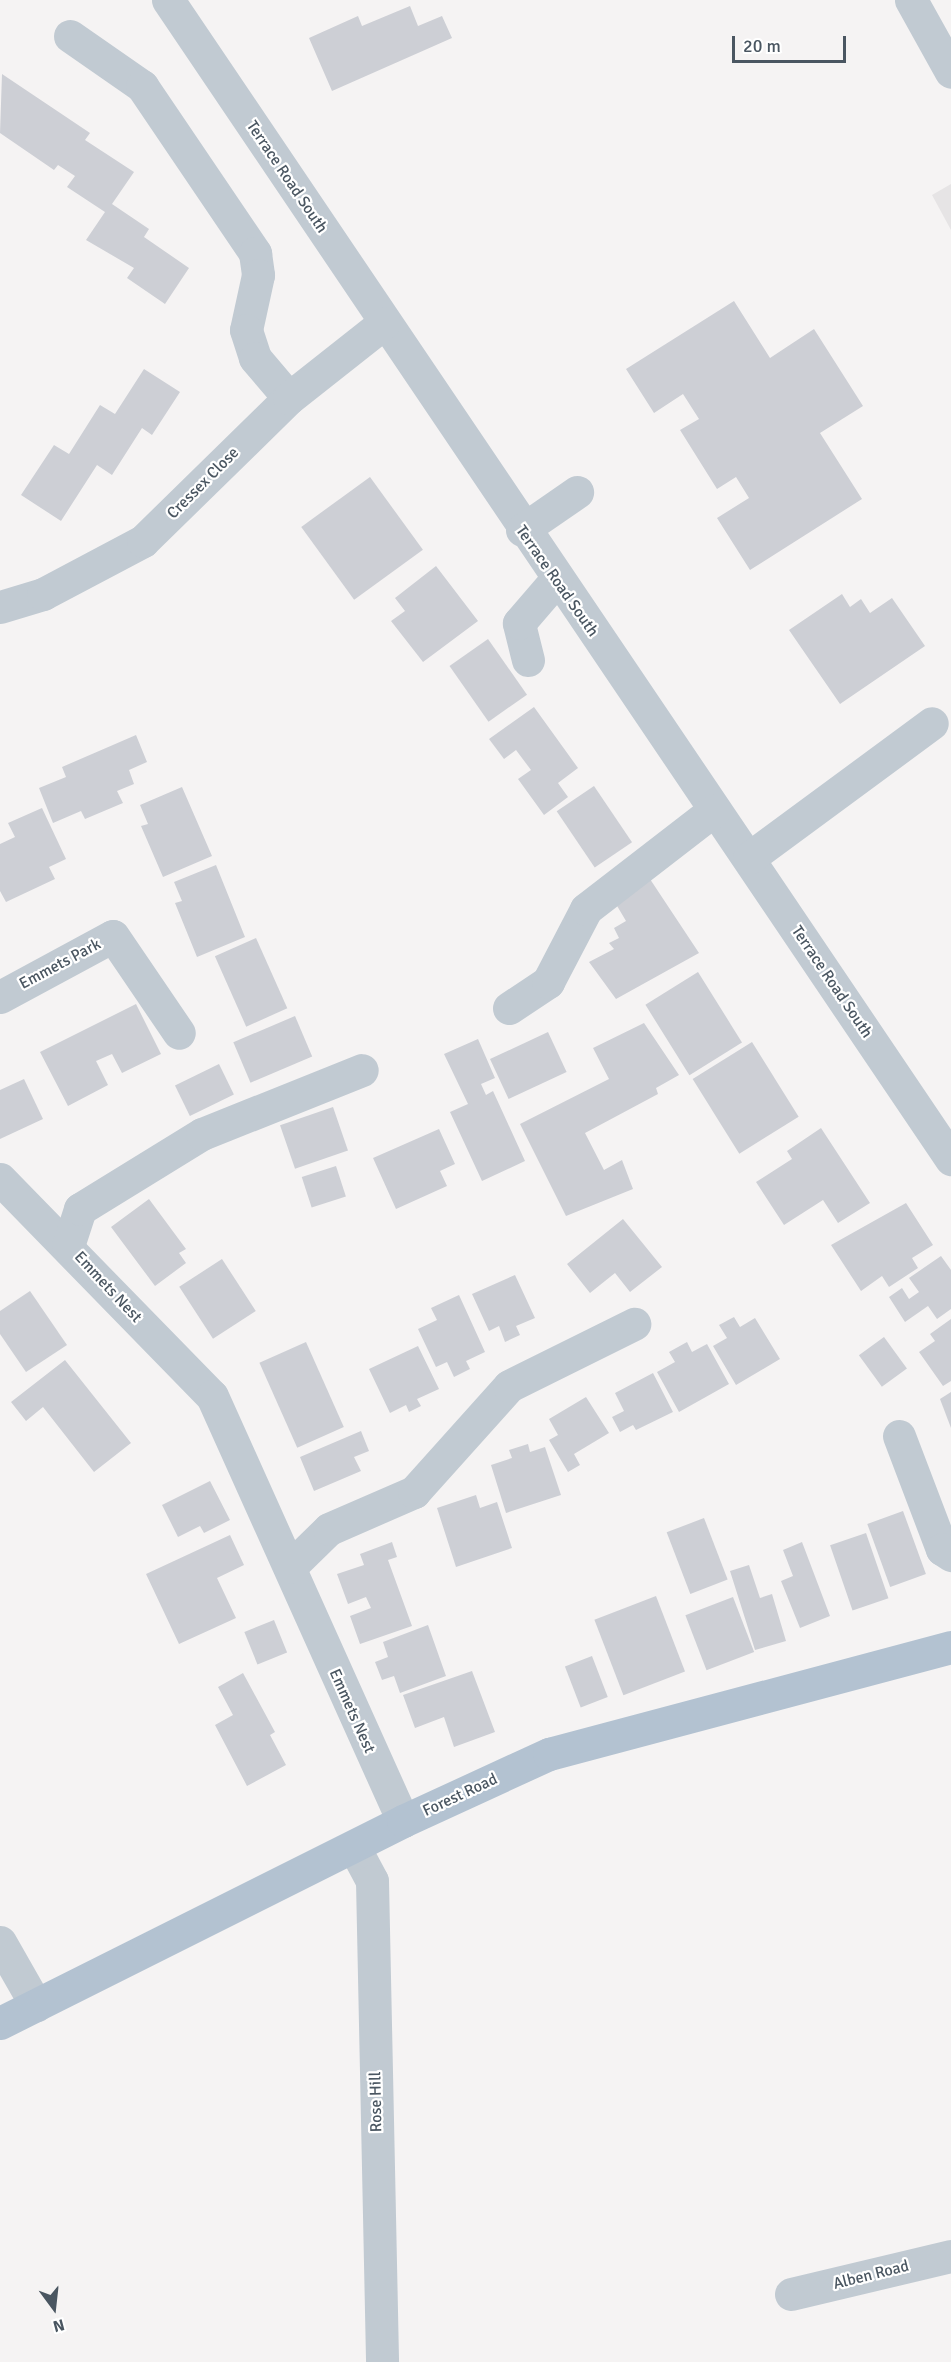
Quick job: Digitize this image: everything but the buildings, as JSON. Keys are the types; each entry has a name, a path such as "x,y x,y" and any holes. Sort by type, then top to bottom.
{"main road":[{"name":"Forest Road","path":"0,2023 403,1821 549,1754 951,1647"}],"street":[{"name":"Terrace Road South","path":"168,0 522,530 749,858 951,1159"},
{"path":"911,0 951,72"},
{"path":"70,36 142,86 255,253 258,275 246,330 255,358 289,398"},
{"name":"Cressex Close","path":"0,607 43,594 143,541 289,398 384,323"},
{"path":"522,530 577,492"},
{"path":"528,660 519,623 556,580"},
{"path":"749,858 932,723"},
{"path":"509,1008 548,982 586,909 714,810"},
{"name":"Emmets Park","path":"0,997 113,936 179,1033"},
{"name":"Emmets Nest","path":"362,1070 202,1134 80,1209 68,1246 212,1396 403,1821"},
{"path":"0,1179 68,1246"},
{"path":"290,1567 329,1529 414,1491 509,1386 634,1324"},
{"path":"899,1436 942,1549 951,1555"},
{"name":"Rose Hill","path":"354,1847 372,1881 382,2362"},
{"path":"0,1942 36,2005"},
{"name":"Alben Road","path":"791,2294 951,2256"}],"shaded area":[{"path":"951,184 951,230 932,195"}]}
